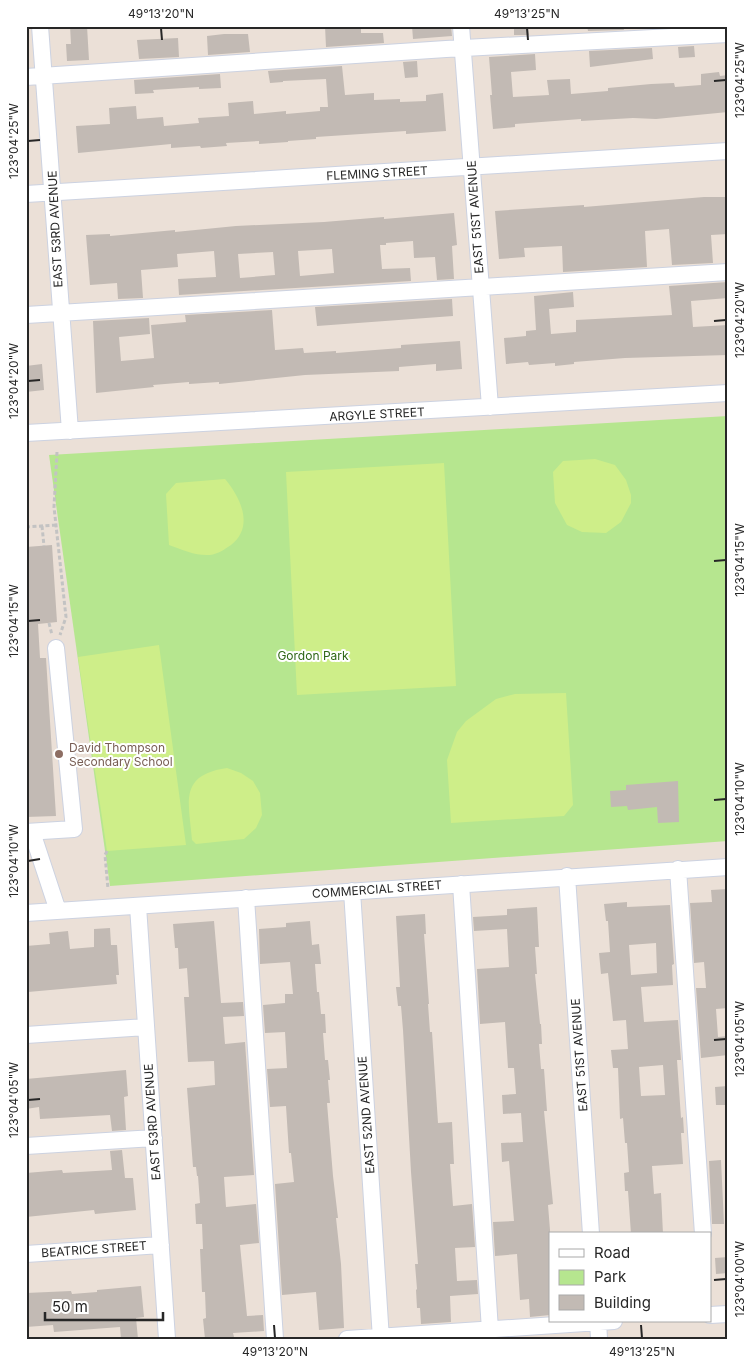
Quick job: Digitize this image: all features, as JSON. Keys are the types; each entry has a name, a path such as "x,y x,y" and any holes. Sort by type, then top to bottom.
{"street":[{"name":"EAST 53RD AVENUE","path":"40,26 54,193 60,313 70,431"},
{"name":"EAST 51ST AVENUE","path":"461,26 490,407"},
{"path":"26,77 728,34"},
{"name":"FLEMING STREET","path":"26,194 728,151"},
{"path":"26,315 728,272"},
{"name":"ARGYLE STREET","path":"26,433 728,393"},
{"path":"56,648 74,829 29,832 58,911"},
{"name":"COMMERCIAL STREET","path":"26,913 567,876 728,867"},
{"path":"678,870 703,1232"},
{"name":"EAST 51ST AVENUE","path":"567,876 591,1232"},
{"path":"461,884 490,1330"},
{"name":"EAST 52ND AVENUE","path":"352,891 381,1338"},
{"path":"246,898 275,1339"},
{"name":"EAST 53RD AVENUE","path":"138,906 167,1339"},
{"path":"26,1035 146,1027"},
{"path":"26,1146 154,1138"},
{"name":"BEATRICE STREET","path":"26,1254 161,1245"},
{"path":"712,1315 728,1314"},
{"path":"347,1339 490,1330 598,1328 612,1322"}],"path":[{"path":"56,648 66,617 56,525 54,480 57,452"},
{"path":"26,527 56,525"},
{"path":"42,526 44,546"},
{"path":"106,851 104,855 108,889"}],"green space":[{"name":"Gordon Park","path":"728,416 728,841 110,886 49,455"},
{"path":"595,459 615,465 626,480 631,495 631,503 621,522 606,533 582,532 567,525 555,503 553,472 563,461"},
{"path":"444,463 456,686 297,695 286,472"},
{"path":"225,479 236,494 243,512 244,521 238,537 224,550 210,555 195,554 169,545 166,494 176,483"},
{"path":"159,645 186,845 107,851 78,657"},
{"path":"566,693 573,805 564,816 451,823 447,760 457,732 466,721 496,699 515,694"},
{"path":"227,768 241,773 253,781 260,793 262,815 256,828 244,839 196,844 192,840 189,814 190,793 200,777"}],"building":[{"path":"70,26 87,26 89,60 67,61 66,44 71,44"},
{"path":"325,26 361,26 361,33 383,33 384,43 326,47"},
{"path":"412,26 451,26 452,36 413,39"},
{"path":"514,26 528,26 529,35 514,35"},
{"path":"587,26 623,26 624,30 588,31"},
{"path":"248,34 250,52 208,55 207,36"},
{"path":"178,38 179,57 139,59 137,40"},
{"path":"694,46 695,57 679,58 678,47"},
{"path":"652,48 653,59 590,67 589,51"},
{"path":"535,54 536,70 511,72 513,97 549,95 547,80 570,79 571,94 608,91 608,88 651,84 674,83 675,87 701,85 701,74 719,72 720,76 728,75 728,112 656,119 633,118 581,121 581,119 515,124 515,127 493,129 489,57"},
{"path":"417,61 418,77 405,78 403,62"},
{"path":"342,66 345,95 374,93 374,100 400,99 400,102 426,101 426,95 443,93 446,131 406,134 406,131 316,137 316,139 259,144 259,141 226,143 227,146 201,148 200,146 171,148 171,144 78,153 76,126 110,124 109,108 136,106 137,119 163,117 164,126 199,123 198,118 229,116 228,103 253,101 254,114 286,111 286,114 320,111 320,107 328,107 326,79 270,83 268,71"},
{"path":"220,74 221,88 199,89 199,87 153,90 154,93 135,94 134,80"},
{"path":"704,197 728,197 728,234 711,235 713,263 672,265 669,229 645,231 647,267 563,272 562,246 524,248 525,257 499,259 495,211 584,205 584,207"},
{"path":"454,213 457,245 452,246 454,279 437,280 435,257 414,258 413,241 380,245 382,269 410,268 411,281 179,295 178,279 216,277 214,251 177,254 178,267 141,270 143,298 118,299 117,283 90,285 86,235 110,234 110,236 236,226 384,217 384,219","holes":["332,249 334,273 300,276 298,251","273,252 275,275 240,278 238,254"]},
{"path":"728,282 728,298 691,301 693,327 728,325 728,355 625,358 574,362 574,364 555,366 555,363 529,365 528,362 506,364 504,338 526,336 526,331 536,330 534,296 573,292 574,307 549,309 551,334 576,332 576,320 672,315 669,286"},
{"path":"452,299 453,316 317,326 315,307"},
{"path":"272,310 275,350 303,348 304,353 336,351 336,353 401,348 401,345 460,341 462,369 436,371 436,364 399,367 399,371 305,375 219,384 219,382 189,384 189,382 96,393 93,321 149,318 150,334 119,337 121,361 154,358 151,325 186,322 185,315"},
{"path":"42,364 44,390 26,392 26,366"},
{"path":"52,545 57,622 38,624 40,658 46,658 56,816 26,817 26,547"},
{"path":"678,781 679,822 658,823 657,807 628,810 627,806 611,807 610,791 626,790 626,785"},
{"path":"728,889 728,1008 716,1009 718,1037 728,1036 728,1055 701,1058 696,988 706,988 704,962 694,963 690,903 712,902 711,890"},
{"path":"627,902 627,907 670,905 674,964 672,965 673,985 641,987 644,1022 678,1020 681,1060 677,1060 681,1118 683,1117 684,1133 681,1133 683,1164 652,1166 654,1194 661,1193 663,1232 631,1232 628,1191 625,1191 624,1173 629,1172 627,1143 625,1143 623,1118 620,1119 618,1068 613,1068 611,1050 628,1049 626,1020 613,1021 608,973 601,974 599,953 610,952 608,921 606,921 604,904","holes":["656,943 657,973 631,975 629,945","663,1065 665,1095 641,1096 639,1067"]},
{"path":"537,907 539,947 535,947 537,974 535,974 541,1024 542,1044 539,1044 541,1069 544,1069 547,1111 544,1111 553,1204 548,1205 550,1230 549,1315 530,1317 529,1299 520,1300 517,1254 495,1256 493,1222 514,1221 509,1161 502,1162 501,1143 523,1142 521,1113 503,1114 502,1095 516,1094 514,1068 508,1068 505,1022 480,1024 477,969 509,967 507,929 474,931 473,917 507,915 507,909"},
{"path":"425,914 426,934 424,934 428,1004 430,1032 432,1032 438,1123 452,1122 454,1164 450,1164 453,1206 472,1204 475,1247 455,1248 457,1281 477,1280 478,1294 450,1296 451,1322 421,1324 420,1308 417,1308 415,1264 418,1264 403,1030 401,1006 398,1006 396,987 400,987 396,916"},
{"path":"214,921 221,1003 243,1002 244,1016 223,1017 225,1044 245,1042 254,1175 224,1177 226,1207 256,1204 259,1243 240,1245 247,1316 263,1315 264,1331 233,1333 234,1337 205,1339 203,1319 206,1318 205,1292 202,1292 200,1249 203,1249 202,1224 196,1224 195,1204 200,1203 198,1176 196,1167 193,1167 187,1088 215,1085 214,1061 188,1062 184,997 189,997 187,968 179,969 178,948 175,948 173,924"},
{"path":"310,921 312,945 319,944 321,964 315,964 321,1014 325,1014 326,1033 323,1033 325,1060 328,1060 330,1080 328,1080 330,1103 327,1103 338,1218 336,1218 341,1264 344,1328 319,1330 316,1292 282,1295 275,1184 294,1182 291,1153 289,1153 286,1106 270,1107 267,1069 287,1068 285,1032 265,1033 263,1005 285,1003 285,994 293,994 290,962 260,964 259,929 286,927 286,923"},
{"path":"110,928 111,945 117,945 119,975 116,975 117,984 28,992 26,946 50,944 49,933 68,931 70,949 94,947 94,929"},
{"path":"126,1070 128,1096 124,1097 126,1130 112,1131 110,1115 40,1119 39,1107 26,1109 26,1079"},
{"path":"728,1086 728,1105 716,1105 715,1087"},
{"path":"122,1150 125,1178 133,1178 136,1210 95,1214 94,1210 26,1217 26,1173 62,1170 63,1173 112,1170 110,1151"},
{"path":"721,1160 724,1224 712,1224 709,1161"},
{"path":"728,1257 728,1273 716,1274 715,1258"},
{"path":"141,1286 144,1317 136,1318 138,1339 121,1339 120,1327 54,1332 53,1325 26,1327 26,1293 71,1291 72,1294"}],"place":[{"name":"David Thompson Secondary School","path":"59,754"}]}
